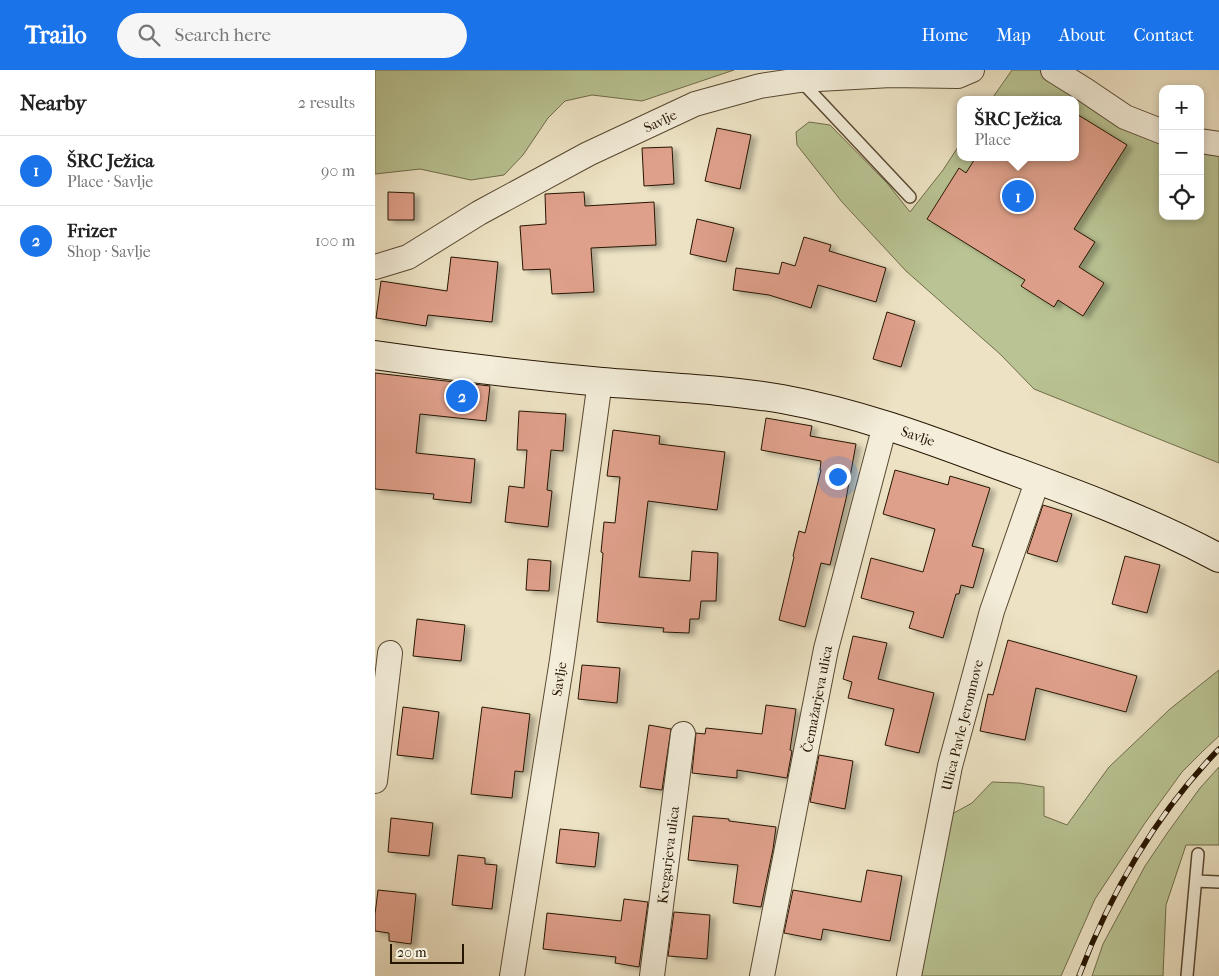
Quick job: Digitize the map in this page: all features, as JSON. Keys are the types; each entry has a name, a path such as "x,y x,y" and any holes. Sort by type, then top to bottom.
{"street":[{"name":"Savlje","path":"375,267 408,257 479,213 588,154 695,104 760,86 800,80 891,75 958,76 973,70"},
{"path":"1053,70 1125,117 1159,130"},
{"path":"1204,142 1219,144"},
{"name":"Savlje","path":"375,355 499,371 742,394 781,399 833,410 885,425 1038,479 1125,513 1219,558"},
{"name":"Savlje","path":"512,976 562,660 600,381"},
{"name":"Čemažarjeva ulica","path":"761,976 826,649 885,425"},
{"name":"Ulica Pavle Jeromnove","path":"909,976 950,766 992,611 1038,479"},
{"path":"375,781 390,653"},
{"name":"Kregarjeva ulica","path":"652,976 683,734"}],"lane":[{"path":"800,80 910,196"},
{"path":"1187,976 1198,854"},
{"path":"1196,881 1219,882"}],"green space":[{"path":"375,70 734,70 642,101 592,95 565,101 548,118 523,155 504,175 471,180 420,169 375,174"},
{"path":"1012,70 1039,70 1159,139 1159,220 1204,220 1204,152 1219,154 1219,463 1034,389 1000,354 906,271 842,202 797,145 796,132 809,122 830,125 887,183 910,212 943,170 957,149 957,161 1079,161 1079,96 994,96"},
{"path":"1219,670 1219,736 1182,772 1145,823 1095,899 1061,976 920,976 952,814 972,803 992,782 1019,783 1044,787 1044,816 1067,825 1109,767 1170,709"},
{"path":"1219,767 1219,845 1186,845 1166,905 1163,976 1092,976 1103,944 1145,866 1200,788"}],"building":[{"path":"1079,115 1127,145 1074,229 1095,242 1079,267 1104,283 1083,316 1058,300 1054,307 1021,286 1025,280 927,219 959,168 966,173 974,161 1079,161"},
{"path":"717,128 751,135 740,189 705,181"},
{"path":"672,147 674,184 644,186 642,148"},
{"path":"388,192 414,193 414,220 388,220"},
{"path":"584,192 585,206 654,202 656,245 591,248 594,292 552,294 550,269 523,270 520,226 546,224 545,194"},
{"path":"697,219 734,228 726,262 690,254"},
{"path":"804,237 831,245 829,251 886,268 876,302 818,285 811,308 769,295 733,290 736,268 779,274 782,262 795,266"},
{"path":"451,257 498,262 492,322 428,315 426,326 376,318 381,281 447,291"},
{"path":"887,312 915,321 901,367 873,359"},
{"path":"375,373 490,386 486,421 420,414 416,453 475,459 471,503 433,499 434,494 375,489"},
{"path":"519,411 566,414 563,451 551,450 547,490 552,491 548,527 505,522 509,486 524,488 527,450 517,450"},
{"path":"766,418 812,426 810,436 856,444 846,499 830,565 821,563 805,627 779,620 799,531 805,533 821,470 821,461 761,450"},
{"path":"613,430 660,436 659,444 725,452 717,510 648,501 639,577 690,581 692,551 718,553 716,601 701,601 699,619 690,619 689,633 663,632 664,628 597,622 604,522 615,523 620,477 607,476"},
{"path":"895,470 948,485 950,476 990,488 972,546 984,549 973,588 961,585 959,594 956,594 943,638 909,628 914,612 861,598 871,558 923,572 935,529 883,514"},
{"path":"1043,505 1072,514 1057,562 1027,553"},
{"path":"1125,556 1160,565 1147,613 1112,604"},
{"path":"528,559 551,561 549,591 526,590"},
{"path":"417,619 465,625 461,661 413,656"},
{"path":"853,636 887,643 878,679 934,693 919,753 885,745 894,709 848,698 852,682 843,679"},
{"path":"1008,640 1137,676 1126,712 1036,688 1025,740 980,731 988,694 993,695"},
{"path":"582,665 620,668 617,703 578,699"},
{"path":"766,705 796,709 787,778 737,770 737,778 692,773 696,733 705,734 706,728 762,734"},
{"path":"403,707 439,712 433,759 397,755"},
{"path":"482,707 530,714 523,772 515,771 512,798 471,794"},
{"path":"649,725 671,729 662,790 640,787"},
{"path":"819,755 853,761 845,809 810,802"},
{"path":"693,816 729,819 729,821 776,827 761,907 733,903 738,865 688,860"},
{"path":"391,818 433,823 429,856 388,852"},
{"path":"560,829 599,833 595,867 556,863"},
{"path":"458,855 485,858 485,864 497,865 492,909 452,905"},
{"path":"867,870 902,876 890,941 823,929 821,940 784,933 793,890 861,902"},
{"path":"378,890 416,894 411,944 389,941 389,933 375,931"},
{"path":"624,899 648,902 639,967 615,963 616,957 543,949 547,913 621,921"},
{"path":"674,912 710,915 707,959 668,956"}],"railway":[{"path":"1079,976 1105,915 1137,855 1175,800 1219,749"}],"place":[{"name":"ŠRC Ježica","path":"1018,196"},
{"name":"Frizer","path":"462,396"}]}
